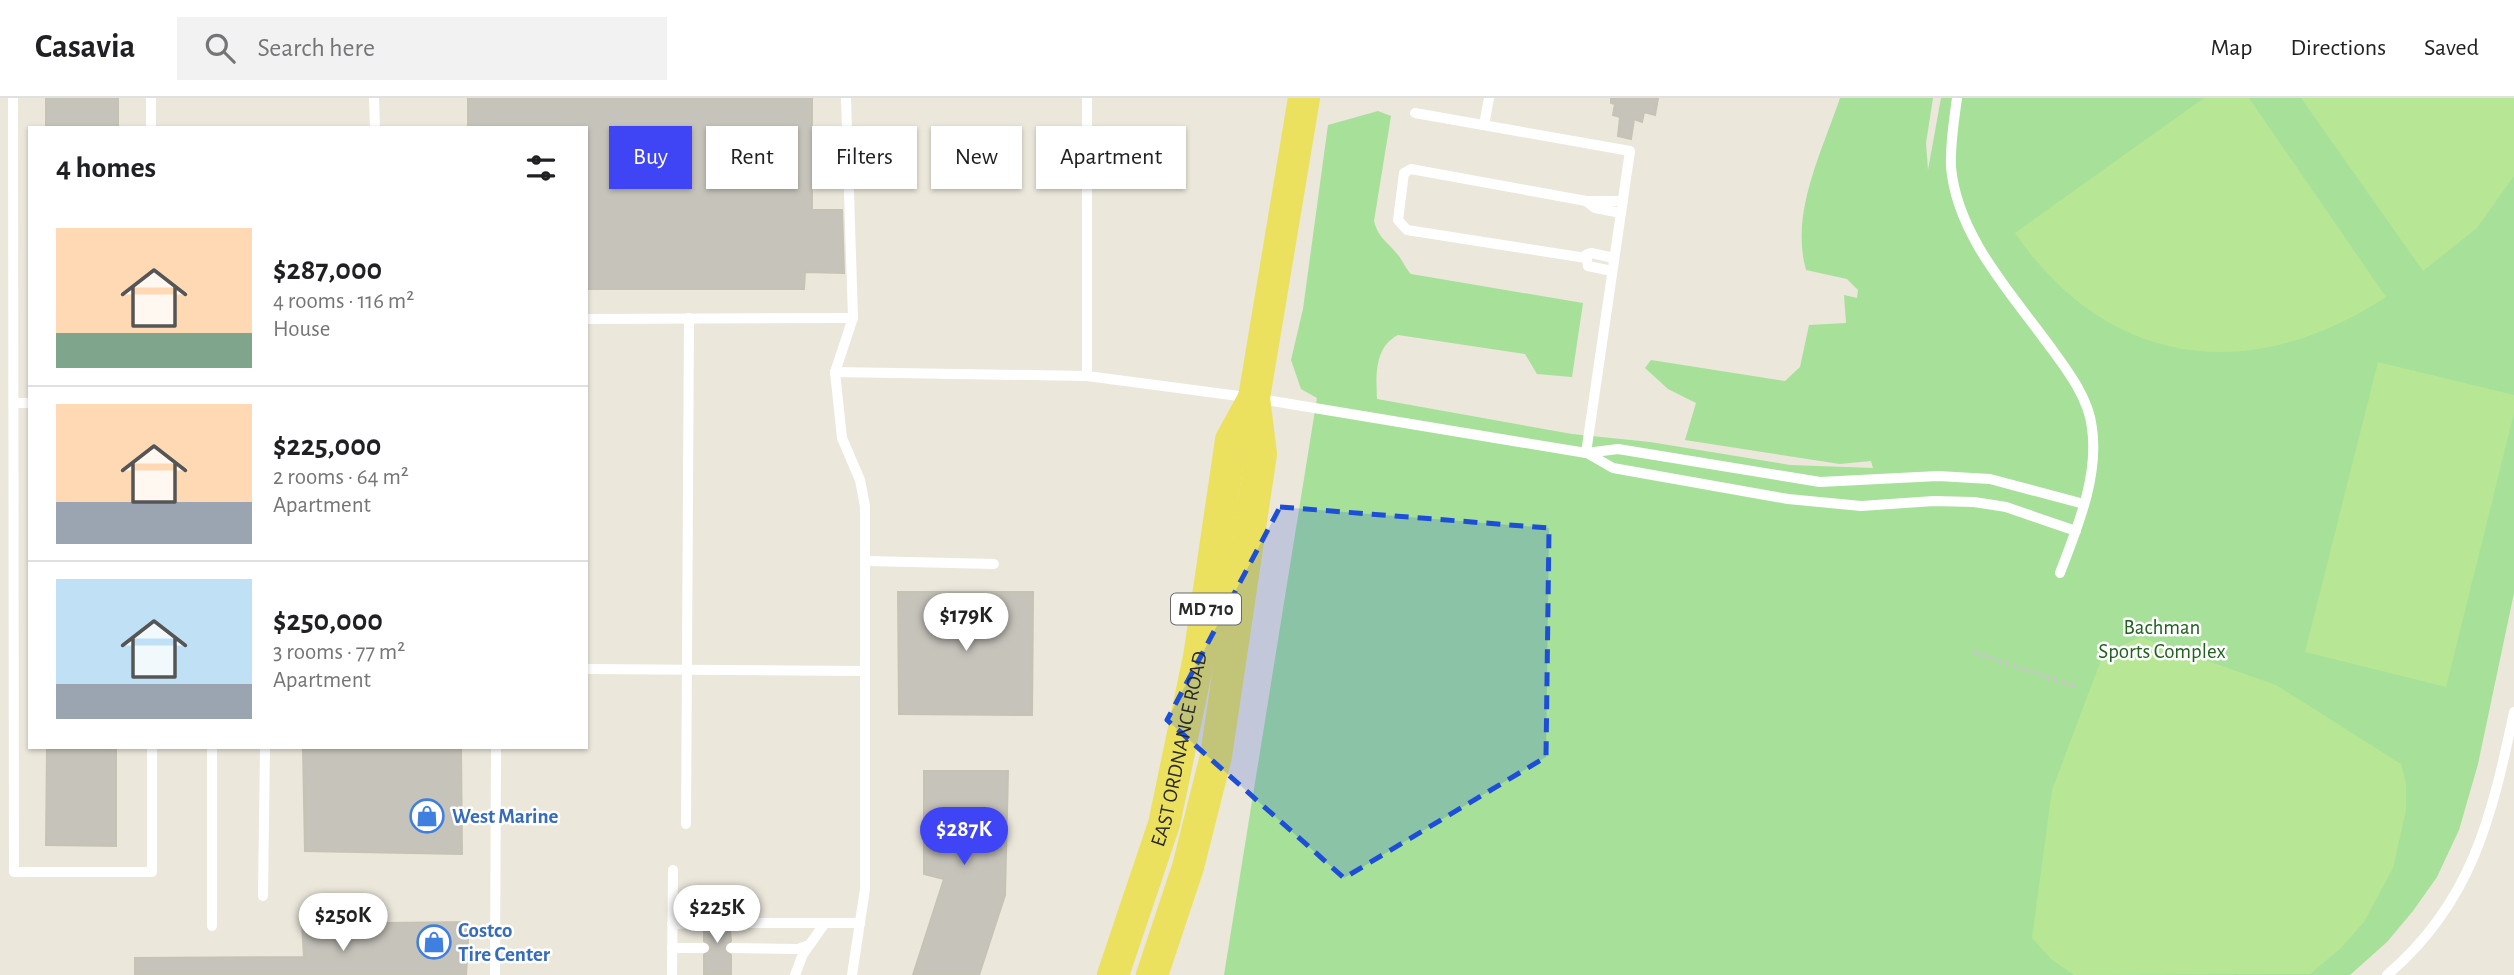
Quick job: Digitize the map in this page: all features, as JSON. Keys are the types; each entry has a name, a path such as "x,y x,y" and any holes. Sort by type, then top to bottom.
{"main road":[{"name":"EAST ORDNANCE ROAD","path":"1152,975 1188,867 1216,756 1261,454 1255,398 1304,98"},
{"name":"EAST ORDNANCE ROAD","path":"1112,975 1164,824 1199,657 1231,440 1255,398"}],"lane":[{"path":"13,98 14,872 152,872 152,749"},
{"path":"151,98 151,126"},
{"path":"374,98 375,126"},
{"path":"846,98 853,318 835,372 842,438 860,480 865,506 866,561 865,889 852,975"},
{"path":"1087,98 1087,376"},
{"path":"1484,125 1489,98"},
{"path":"1957,98 1951,149 1952,169 1962,212 1989,260 2058,357 2090,415 2092,459 2084,505 2060,573"},
{"path":"1415,113 1630,151 1586,453"},
{"path":"1586,258 1407,230 1398,220 1404,173 1411,169 1586,201 1623,201"},
{"path":"1586,201 1595,208 1621,213"},
{"path":"1586,258 1591,253 1614,258"},
{"path":"1586,258 1588,265 1612,271"},
{"path":"686,824 689,318"},
{"path":"588,319 853,318"},
{"path":"835,372 1087,376 1255,398 1586,453 1618,449 1820,482 1973,477 2007,482 2084,505"},
{"path":"14,403 28,403"},
{"path":"1586,453 1613,468 1788,499 1861,506 1934,501 1974,502 2006,507 2076,531"},
{"path":"866,561 994,564"},
{"path":"588,669 866,671"},
{"path":"2387,975 2431,931 2460,891 2494,805 2514,712"},
{"path":"212,749 212,926"},
{"path":"263,896 265,749"},
{"path":"495,975 496,749"},
{"path":"672,975 673,870"},
{"path":"672,924 704,923"},
{"path":"730,923 860,923"},
{"path":"795,975 809,945 825,923"},
{"path":"731,948 798,949 809,945"},
{"path":"672,948 704,948"}],"path":[{"path":"1973,652 2076,687"}],"highlighted area":[{"path":"1280,507 1549,528 1546,757 1344,878 1167,720"}],"green space":[{"name":"Bachman Sports Complex","path":"1840,98 1933,98 1926,143 1928,170 1941,98 2514,98 2514,593 2478,764 2459,830 2437,877 2387,942 2350,975 1224,975 1317,398 1301,389 1291,360 1303,309 1328,125 1378,111 1391,116 1374,221 1381,236 1411,274 1583,303 1572,377 1537,374 1525,354 1398,335 1384,347 1378,363 1377,399 1572,434 1650,442 1790,465 1873,468 1871,461 1840,464 1685,440 1696,403 1668,389 1645,368 1651,360 1785,381 1800,367 1809,325 1846,323 1844,295 1857,298 1858,290 1847,279 1806,270 1802,248 1802,227 1810,183"},
{"path":"2204,98 2249,98 2386,297 2335,325 2285,343 2235,352 2186,349 2138,337 2094,313 2052,279 2015,233"},
{"path":"2301,98 2514,98 2514,176 2477,228 2423,271"},
{"path":"2378,362 2514,395 2514,413 2446,687 2305,652"},
{"path":"2140,637 2276,685 2401,764 2406,783 2406,810 2393,868 2364,922 2341,948 2310,974 2074,975 2051,959 2032,938 2052,790 2103,655"}],"building":[{"path":"46,98 118,98 118,126 46,126"},
{"path":"468,98 812,98 812,210 842,210 844,273 805,272 804,289 588,289 588,126 468,126"},
{"path":"1611,98 1658,98 1655,115 1644,112 1642,122 1634,119 1631,139 1618,136 1620,117 1613,115 1615,104 1611,103"},
{"path":"898,592 1033,592 1032,715 899,714"},
{"path":"47,749 116,749 116,846 46,845"},
{"path":"303,749 461,749 462,854 305,851"},
{"path":"924,771 1008,771 1005,895 979,975 913,975 944,879 924,874"},
{"path":"703,912 730,913 723,924 730,930 731,941 724,949 731,955 731,975 704,975 704,955 711,947 704,941 704,930 710,923"},
{"path":"469,922 466,975 135,975 135,958 304,957 302,924"}],"place":[{"name":"West Marine","path":"427,816"},
{"name":"Costco Tire Center","path":"434,942"}]}
